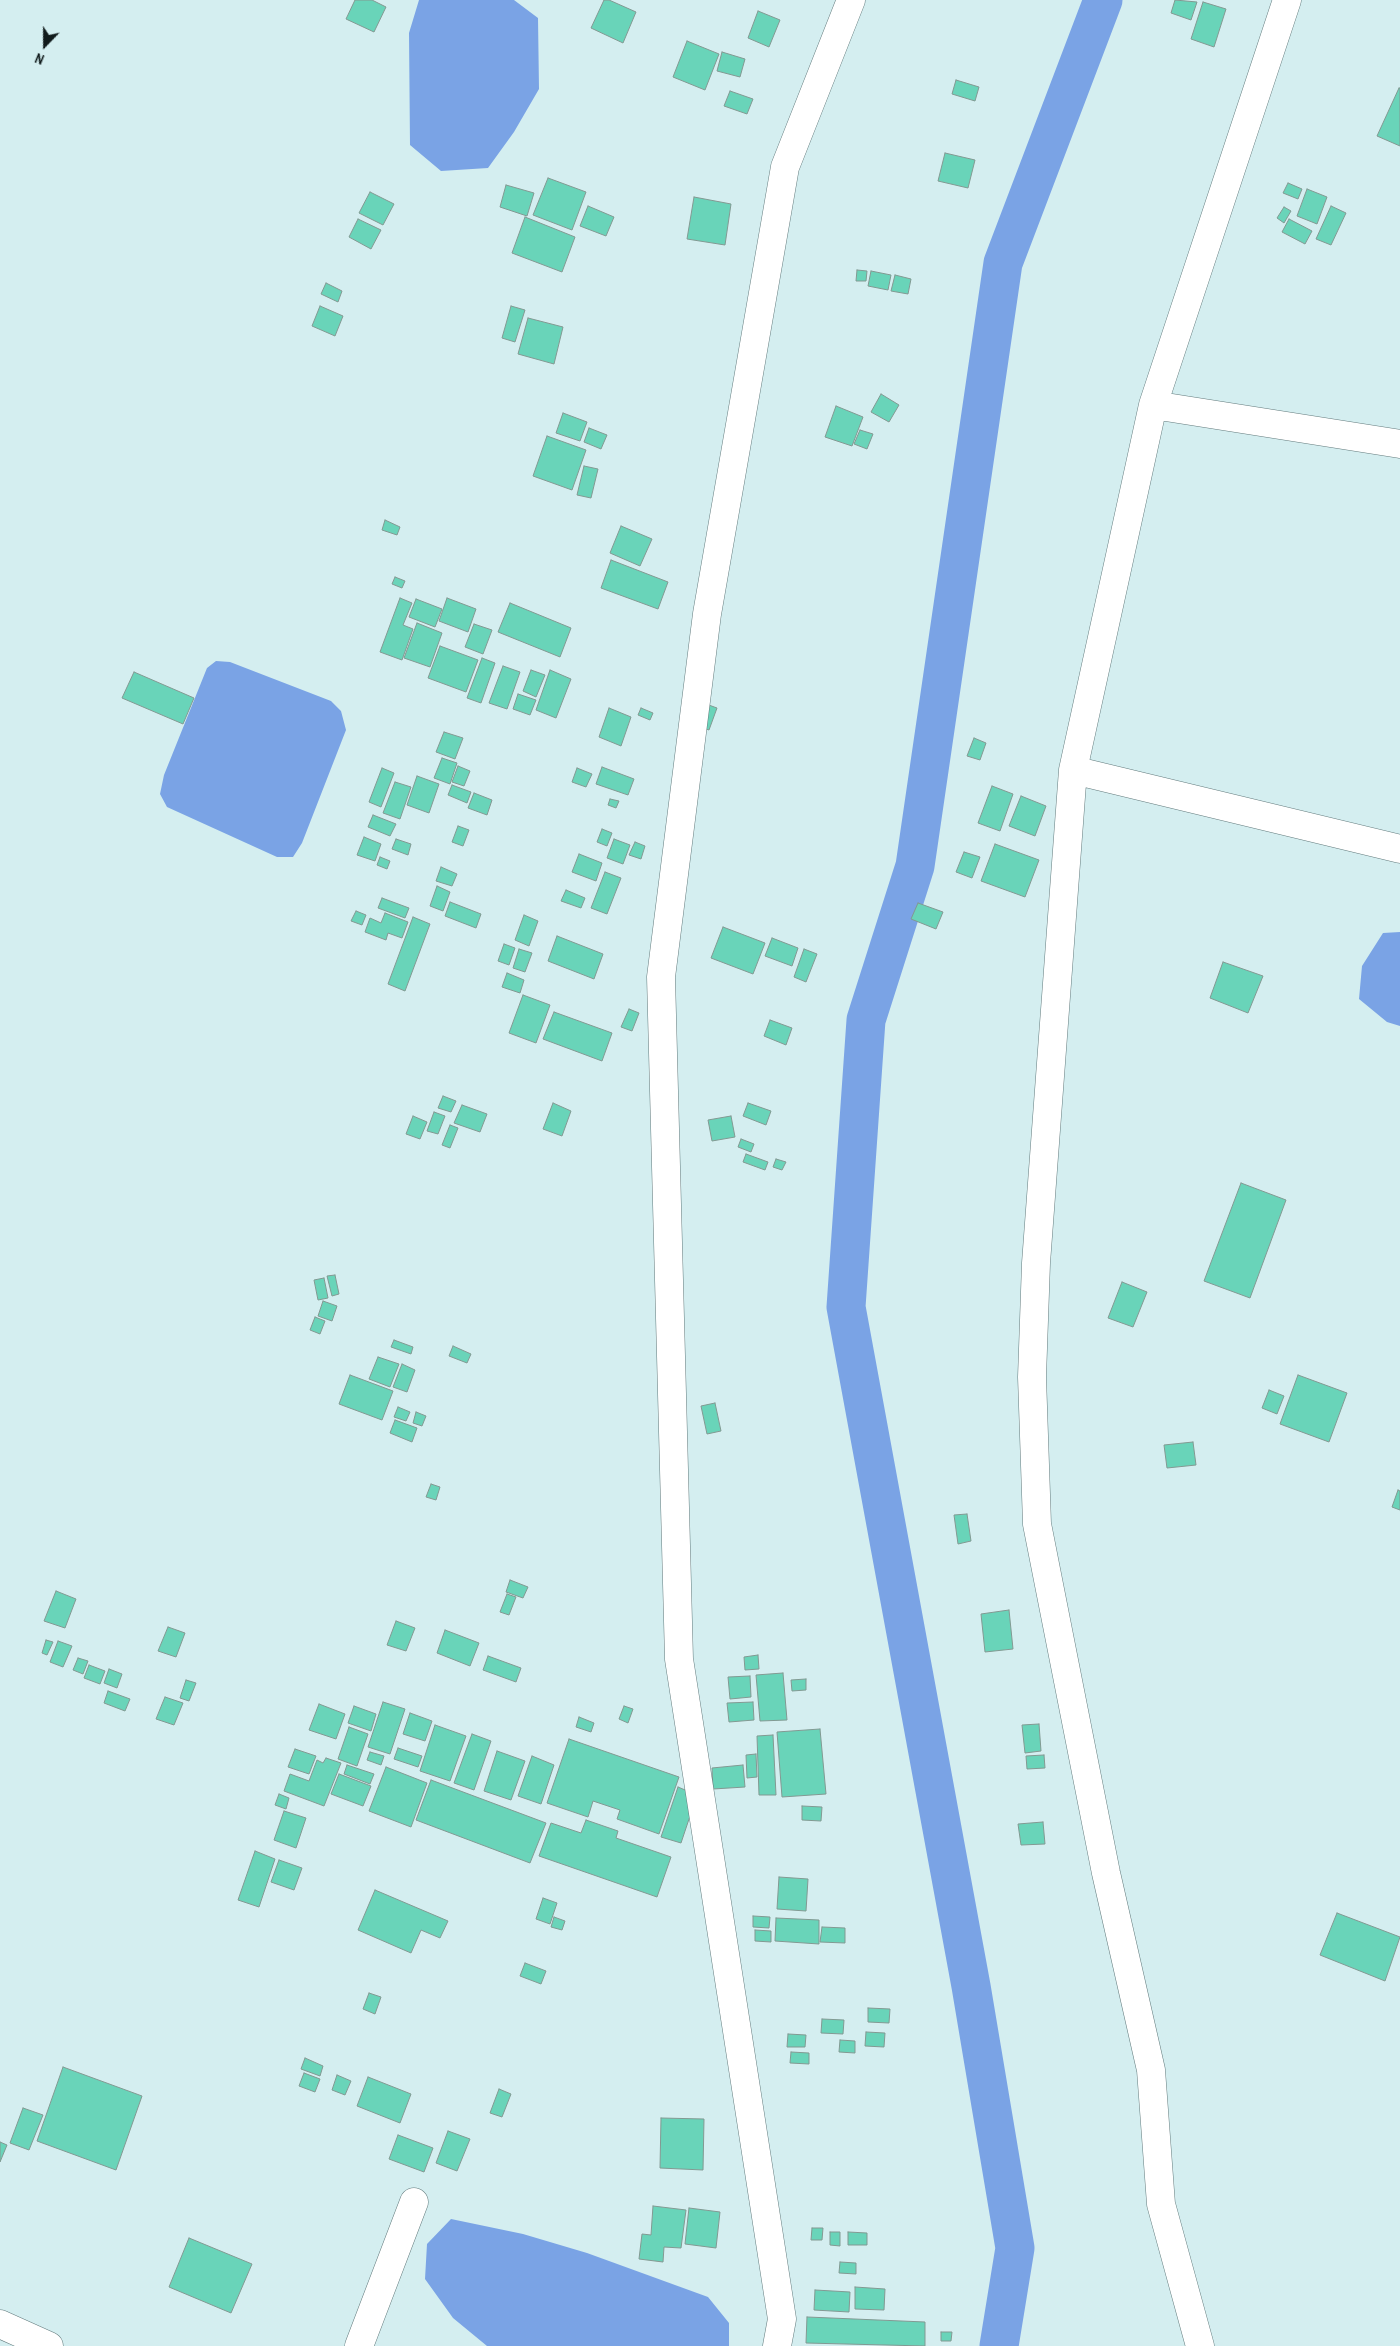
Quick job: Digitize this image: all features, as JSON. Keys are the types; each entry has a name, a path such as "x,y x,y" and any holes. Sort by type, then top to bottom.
{"street":[{"path":"777,2346 782,2319 679,1659 661,977 707,614 785,167 851,0"},
{"path":"1200,2346 1161,2204 1151,2070 1106,1873 1037,1524 1032,1377 1036,1263 1073,770 1153,405 1287,0"},
{"path":"1153,405 1400,444"},
{"path":"1073,770 1400,849"},
{"path":"360,2346 414,2202"},
{"path":"0,2324 49,2346"}],"water":[{"path":"419,0 514,0 538,18 539,89 514,132 488,168 441,171 410,145 409,33"},
{"path":"216,661 230,662 331,701 341,711 346,730 302,843 293,857 277,857 167,807 160,794 164,775 207,668"},
{"path":"1400,932 1400,1026 1387,1022 1359,999 1362,966 1383,933"},
{"path":"451,2219 523,2234 587,2253 708,2297 729,2323 729,2346 487,2346 453,2318 425,2279 427,2244"}],"building":[{"path":"355,0 372,0 386,7 374,32 346,19"},
{"path":"604,0 609,0 636,12 623,43 591,28"},
{"path":"1175,0 1197,2 1191,20 1171,13"},
{"path":"1203,2 1226,9 1214,47 1191,39"},
{"path":"758,11 780,20 769,47 748,38"},
{"path":"687,41 719,54 705,90 673,77"},
{"path":"722,52 745,59 740,77 717,71"},
{"path":"956,80 979,87 975,101 952,94"},
{"path":"1400,88 1400,146 1377,136"},
{"path":"730,91 753,99 747,114 724,106"},
{"path":"945,153 975,160 968,188 938,181"},
{"path":"548,178 586,192 572,230 533,215"},
{"path":"1288,183 1302,189 1298,199 1283,193"},
{"path":"506,185 534,193 527,216 500,207"},
{"path":"1307,189 1327,197 1317,224 1297,216"},
{"path":"370,192 394,204 383,225 359,213"},
{"path":"694,197 731,204 725,245 687,239"},
{"path":"588,206 614,217 606,236 580,226"},
{"path":"1331,206 1346,213 1331,245 1316,239"},
{"path":"1284,207 1291,211 1284,223 1277,218"},
{"path":"525,217 575,237 562,272 512,253"},
{"path":"358,219 381,230 371,249 349,237"},
{"path":"1289,219 1312,231 1305,244 1282,232"},
{"path":"857,270 867,271 866,281 856,281"},
{"path":"871,271 891,275 888,290 868,286"},
{"path":"895,275 911,279 908,294 891,291"},
{"path":"326,283 342,291 338,302 321,294"},
{"path":"320,306 343,316 335,336 312,326"},
{"path":"511,306 525,310 515,342 502,338"},
{"path":"528,318 563,327 554,364 518,354"},
{"path":"881,394 899,405 889,422 871,412"},
{"path":"836,406 863,417 852,446 825,437"},
{"path":"563,413 587,422 580,441 556,433"},
{"path":"589,428 607,435 601,449 584,442"},
{"path":"860,430 873,434 867,449 854,444"},
{"path":"547,436 586,450 572,490 533,476"},
{"path":"584,466 598,469 591,498 577,495"},
{"path":"385,520 400,527 397,535 382,530"},
{"path":"621,526 652,539 640,566 610,553"},
{"path":"611,560 668,582 658,609 601,588"},
{"path":"395,577 405,581 402,588 392,584"},
{"path":"400,598 412,603 403,625 413,629 402,660 380,652"},
{"path":"447,598 476,609 468,632 439,621"},
{"path":"416,599 442,609 435,627 409,617"},
{"path":"510,603 571,628 560,657 498,632"},
{"path":"417,623 442,633 430,667 404,658"},
{"path":"474,624 492,630 483,654 465,647"},
{"path":"440,646 478,660 466,692 428,678"},
{"path":"482,658 495,663 481,703 467,698"},
{"path":"503,666 520,672 507,709 489,703"},
{"path":"531,670 545,675 536,697 523,691"},
{"path":"550,670 571,679 556,718 536,710"},
{"path":"134,672 194,698 183,724 122,698"},
{"path":"518,694 536,700 530,715 513,709"},
{"path":"706,704 717,708 709,730 698,726"},
{"path":"609,708 631,717 621,746 599,737"},
{"path":"641,708 653,713 650,720 638,715"},
{"path":"444,732 463,738 455,759 436,752"},
{"path":"974,738 986,743 980,760 967,756"},
{"path":"442,758 457,763 450,784 434,778"},
{"path":"458,766 470,771 464,786 452,782"},
{"path":"602,767 634,779 628,795 596,784"},
{"path":"382,768 394,773 381,807 369,802"},
{"path":"577,768 592,774 586,787 572,782"},
{"path":"417,776 439,784 429,813 407,805"},
{"path":"395,782 411,787 400,819 383,813"},
{"path":"452,785 471,792 467,803 448,795"},
{"path":"992,786 1013,794 1000,831 978,823"},
{"path":"474,793 492,800 487,815 468,808"},
{"path":"1021,796 1046,806 1035,836 1009,826"},
{"path":"610,799 619,801 616,808 608,805"},
{"path":"373,815 396,824 390,836 368,827"},
{"path":"458,826 469,830 463,846 452,842"},
{"path":"602,829 612,833 607,846 597,842"},
{"path":"364,837 381,844 375,861 357,855"},
{"path":"396,839 411,844 408,855 392,849"},
{"path":"614,839 630,845 623,864 607,858"},
{"path":"635,842 645,846 641,859 629,855"},
{"path":"995,844 1039,860 1025,897 981,881"},
{"path":"964,852 980,857 972,878 956,872"},
{"path":"579,854 602,863 596,881 572,872"},
{"path":"380,857 390,861 387,869 377,865"},
{"path":"441,867 457,874 452,886 436,881"},
{"path":"605,872 621,878 607,914 591,908"},
{"path":"437,886 450,892 443,911 430,906"},
{"path":"566,890 585,898 581,908 561,901"},
{"path":"382,898 409,908 405,918 378,908"},
{"path":"450,902 481,914 476,928 445,916"},
{"path":"918,903 943,912 936,929 911,919"},
{"path":"356,911 366,915 362,925 351,921"},
{"path":"385,913 408,922 402,938 388,933 386,940 365,932 370,918 381,923"},
{"path":"524,915 538,921 529,946 515,940"},
{"path":"413,917 430,924 405,991 388,984"},
{"path":"723,927 765,943 753,974 711,958"},
{"path":"557,936 603,954 594,979 548,961"},
{"path":"772,938 798,948 792,966 765,956"},
{"path":"504,944 515,948 509,965 498,961"},
{"path":"519,949 532,953 525,972 513,968"},
{"path":"804,949 817,954 806,982 794,977"},
{"path":"1223,962 1263,976 1248,1013 1210,998"},
{"path":"507,973 524,980 520,993 502,987"},
{"path":"523,995 550,1005 536,1043 509,1033"},
{"path":"629,1009 639,1013 632,1031 621,1027"},
{"path":"554,1012 612,1033 602,1061 543,1039"},
{"path":"770,1020 792,1028 786,1045 764,1036"},
{"path":"443,1096 456,1101 451,1112 438,1108"},
{"path":"553,1103 571,1111 562,1136 543,1129"},
{"path":"748,1103 771,1111 766,1125 743,1116"},
{"path":"462,1105 487,1114 480,1132 454,1123"},
{"path":"434,1112 445,1116 438,1134 427,1131"},
{"path":"413,1116 427,1122 420,1139 406,1134"},
{"path":"731,1116 735,1137 712,1141 708,1120"},
{"path":"450,1125 458,1128 450,1148 442,1145"},
{"path":"741,1139 754,1144 751,1152 738,1147"},
{"path":"746,1154 768,1162 765,1170 743,1162"},
{"path":"776,1159 786,1162 782,1170 773,1167"},
{"path":"1241,1183 1286,1200 1250,1298 1204,1281"},
{"path":"335,1275 339,1294 332,1296 327,1276"},
{"path":"324,1278 328,1298 318,1300 314,1280"},
{"path":"1122,1282 1147,1292 1133,1327 1108,1318"},
{"path":"323,1301 337,1306 332,1321 318,1316"},
{"path":"315,1317 325,1321 320,1334 310,1330"},
{"path":"394,1340 413,1347 411,1354 391,1347"},
{"path":"453,1346 471,1354 467,1363 449,1356"},
{"path":"378,1357 399,1364 390,1387 369,1379"},
{"path":"402,1364 415,1370 407,1392 393,1387"},
{"path":"350,1375 393,1391 382,1420 339,1404"},
{"path":"1298,1375 1347,1393 1329,1442 1280,1424"},
{"path":"1269,1390 1284,1396 1277,1414 1262,1408"},
{"path":"715,1403 721,1431 707,1434 701,1406"},
{"path":"398,1407 410,1412 406,1421 394,1417"},
{"path":"416,1412 426,1416 422,1426 413,1423"},
{"path":"395,1420 417,1428 412,1442 390,1433"},
{"path":"1193,1442 1196,1465 1167,1468 1164,1445"},
{"path":"431,1484 440,1487 436,1500 426,1497"},
{"path":"1398,1490 1400,1491 1400,1510 1392,1507"},
{"path":"967,1514 971,1541 958,1544 954,1515"},
{"path":"510,1580 528,1587 523,1598 506,1592"},
{"path":"56,1591 76,1599 65,1628 44,1621"},
{"path":"507,1594 516,1597 509,1615 500,1612"},
{"path":"1009,1610 1013,1649 985,1652 981,1614"},
{"path":"396,1621 415,1628 406,1651 387,1645"},
{"path":"168,1627 185,1633 176,1657 158,1651"},
{"path":"445,1630 479,1643 470,1666 437,1653"},
{"path":"46,1640 53,1642 47,1655 42,1653"},
{"path":"58,1641 72,1646 63,1667 50,1662"},
{"path":"758,1655 759,1669 745,1670 744,1657"},
{"path":"488,1656 521,1668 516,1682 483,1670"},
{"path":"78,1658 88,1661 83,1674 73,1670"},
{"path":"89,1665 105,1671 100,1684 84,1678"},
{"path":"109,1669 122,1674 117,1688 104,1683"},
{"path":"783,1673 787,1720 760,1721 756,1675"},
{"path":"750,1676 751,1697 730,1699 728,1677"},
{"path":"806,1679 806,1690 792,1691 791,1680"},
{"path":"186,1680 196,1683 189,1701 180,1698"},
{"path":"108,1691 130,1699 125,1711 104,1703"},
{"path":"165,1697 183,1703 174,1725 156,1719"},
{"path":"383,1702 405,1709 390,1754 368,1747"},
{"path":"753,1702 754,1720 729,1722 727,1703"},
{"path":"319,1704 345,1714 336,1739 309,1730"},
{"path":"354,1706 376,1714 371,1731 348,1723"},
{"path":"624,1706 633,1709 628,1723 619,1719"},
{"path":"410,1713 432,1721 425,1741 403,1734"},
{"path":"579,1717 594,1723 591,1732 576,1727"},
{"path":"1039,1724 1041,1751 1025,1753 1022,1725"},
{"path":"435,1725 466,1736 450,1781 420,1771"},
{"path":"349,1727 368,1734 357,1766 338,1759"},
{"path":"820,1729 826,1794 782,1797 777,1732"},
{"path":"472,1734 491,1741 474,1790 454,1783"},
{"path":"773,1735 776,1795 759,1795 757,1736"},
{"path":"569,1739 679,1777 659,1834 617,1819 620,1810 593,1801 588,1817 547,1803"},
{"path":"398,1748 422,1756 418,1767 394,1759"},
{"path":"295,1749 316,1756 309,1774 288,1767"},
{"path":"497,1751 525,1761 511,1800 484,1791"},
{"path":"370,1752 384,1756 381,1765 367,1760"},
{"path":"756,1754 757,1777 747,1778 746,1755"},
{"path":"1044,1755 1045,1768 1027,1769 1026,1756"},
{"path":"532,1756 554,1765 541,1804 518,1796"},
{"path":"326,1758 341,1763 324,1806 284,1791 290,1774 309,1781 317,1760 323,1763"},
{"path":"347,1765 374,1774 370,1784 344,1774"},
{"path":"743,1765 745,1787 713,1789 712,1768"},
{"path":"386,1767 427,1783 411,1827 369,1811"},
{"path":"339,1774 371,1786 363,1806 331,1794"},
{"path":"431,1780 546,1823 530,1863 416,1820"},
{"path":"678,1787 697,1795 681,1843 661,1837"},
{"path":"279,1794 289,1798 286,1809 275,1805"},
{"path":"802,1806 822,1807 821,1821 802,1820"},
{"path":"284,1811 306,1818 296,1848 274,1840"},
{"path":"586,1820 618,1831 616,1838 671,1857 657,1897 539,1856 551,1823 581,1833"},
{"path":"1043,1822 1045,1844 1021,1845 1018,1824"},
{"path":"255,1851 275,1859 259,1907 238,1900"},
{"path":"279,1860 302,1868 294,1890 271,1882"},
{"path":"779,1877 808,1879 806,1911 777,1909"},
{"path":"375,1890 448,1921 440,1938 421,1930 411,1953 358,1930"},
{"path":"543,1898 557,1903 550,1924 536,1919"},
{"path":"1337,1913 1400,1937 1385,1981 1320,1955"},
{"path":"753,1916 770,1917 769,1928 753,1927"},
{"path":"554,1917 565,1921 562,1930 551,1927"},
{"path":"776,1918 819,1920 819,1944 775,1941"},
{"path":"822,1927 845,1928 845,1943 820,1942"},
{"path":"755,1930 771,1931 771,1942 755,1941"},
{"path":"525,1963 546,1971 541,1984 520,1976"},
{"path":"369,1993 381,1997 375,2014 363,2009"},
{"path":"868,2008 890,2009 889,2023 868,2022"},
{"path":"822,2019 844,2020 843,2034 821,2033"},
{"path":"866,2032 885,2033 884,2047 865,2046"},
{"path":"788,2034 806,2035 805,2047 787,2047"},
{"path":"840,2040 855,2041 855,2053 839,2052"},
{"path":"791,2052 809,2053 809,2064 790,2063"},
{"path":"305,2058 323,2066 320,2076 301,2069"},
{"path":"63,2067 142,2096 116,2170 37,2141"},
{"path":"304,2073 320,2079 315,2092 299,2086"},
{"path":"337,2075 351,2081 345,2095 332,2090"},
{"path":"368,2077 411,2094 400,2123 357,2106"},
{"path":"499,2089 511,2094 502,2117 490,2113"},
{"path":"23,2108 43,2115 29,2150 10,2143"},
{"path":"661,2118 704,2119 703,2170 660,2168"},
{"path":"448,2131 470,2139 457,2171 436,2163"},
{"path":"398,2135 433,2148 424,2172 389,2159"},
{"path":"0,2142 7,2145 0,2162"},
{"path":"653,2206 686,2210 681,2248 664,2247 663,2262 639,2259 642,2234 651,2235"},
{"path":"689,2208 720,2212 716,2248 685,2244"},
{"path":"812,2228 823,2228 822,2240 811,2240"},
{"path":"830,2232 840,2232 840,2246 830,2245"},
{"path":"848,2232 867,2233 867,2245 848,2245"},
{"path":"189,2238 252,2264 231,2313 169,2287"},
{"path":"840,2262 856,2263 856,2274 839,2273"},
{"path":"855,2287 885,2289 884,2310 855,2309"},
{"path":"815,2290 850,2292 849,2312 814,2310"},
{"path":"807,2317 925,2322 925,2346 806,2343"},
{"path":"941,2332 952,2332 951,2341 941,2341"}],"waterway":[{"path":"999,2346 1015,2248 971,1986 846,1307 866,1020 915,866 1003,263 1103,0"}]}
